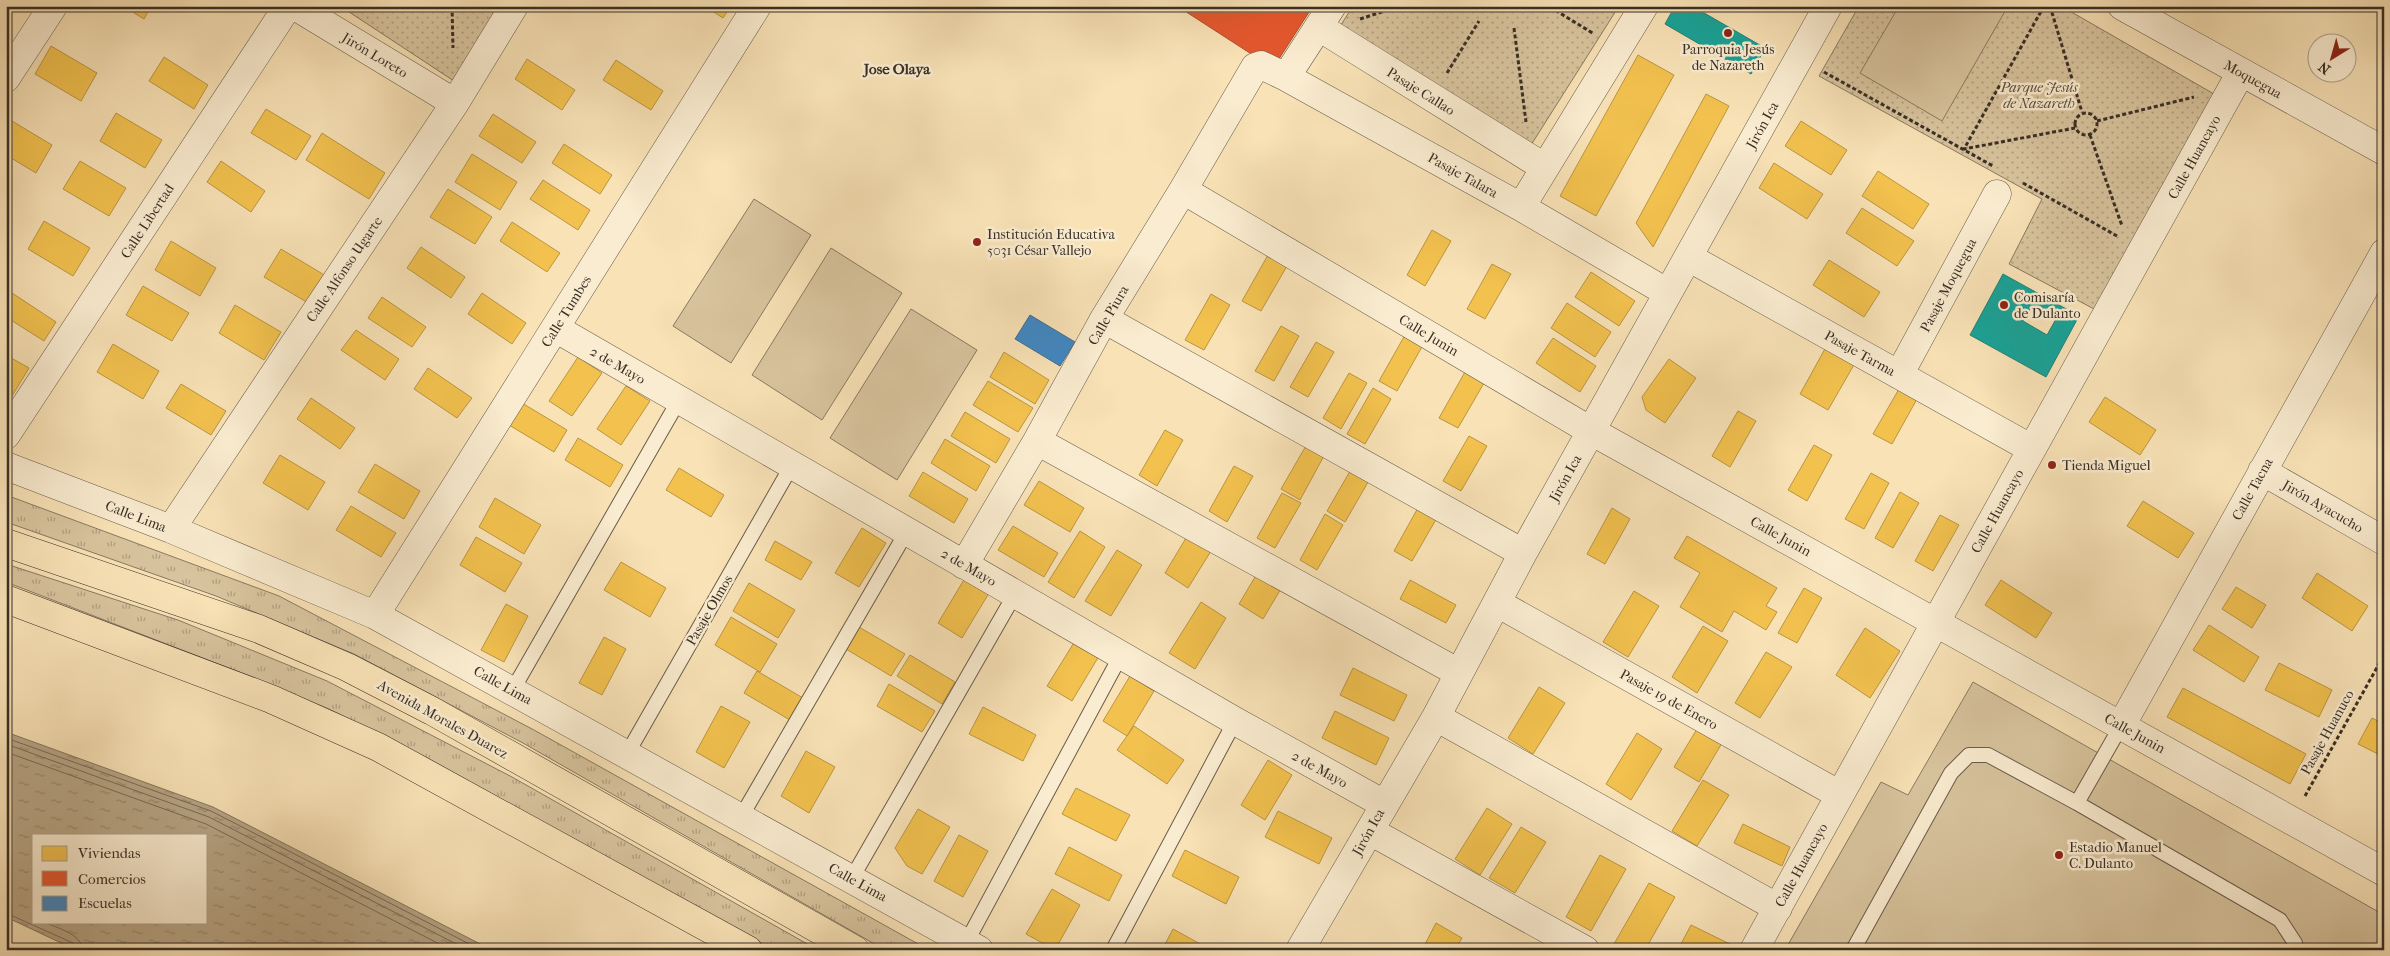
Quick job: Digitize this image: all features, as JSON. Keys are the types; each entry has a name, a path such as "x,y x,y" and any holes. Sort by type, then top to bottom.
{"highway":[{"name":"Avenida Morales Duarez","path":"6,543 259,629 347,666 440,715 855,950"},
{"path":"6,599 262,696 370,743 456,788 748,950"}],"street":[{"path":"6,78 53,6"},
{"name":"Calle Libertad","path":"6,436 288,6"},
{"name":"Jirón Loreto","path":"295,6 455,103"},
{"name":"Calle Alfonso Ugarte","path":"171,529 455,103 514,6"},
{"name":"Calle Tumbes","path":"376,615 757,6"},
{"path":"1520,207 1538,163 1618,48 1644,6"},
{"name":"Jirón Ica","path":"1307,947 1384,804 1436,717 1591,431 1828,6"},
{"name":"Moquegua","path":"2122,6 2236,81 2384,151"},
{"path":"1286,77 1326,17"},
{"name":"Pasaje Callao","path":"1326,17 1433,98 1538,163"},
{"name":"Pasaje Talara","path":"1255,67 1261,65 1286,77 1520,207 1668,293"},
{"name":"Calle Piura","path":"964,565 1037,441 1104,319 1184,190 1255,67"},
{"name":"Calle Huancayo","path":"1754,950 2032,449 2134,246 2236,81"},
{"name":"Pasaje Moquegua","path":"1899,375 1997,181"},
{"name":"Calle Junin","path":"1184,190 1591,431 2384,872"},
{"name":"Calle Tacna","path":"2121,726 2384,253"},
{"name":"Pasaje Tarma","path":"1688,257 2032,449"},
{"path":"1104,319 1524,553"},
{"name":"2 de Mayo","path":"555,328 1235,721 1384,804"},
{"path":"1037,441 1459,673"},
{"name":"Calle Lima","path":"6,466 171,529 376,615 972,946"},
{"name":"Jirón Ayacucho","path":"2262,472 2384,541"},
{"name":"Pasaje 19 de Enero","path":"1497,603 1840,794"},
{"path":"1436,717 1778,908"},
{"path":"1370,831 1585,950"}],"lane":[{"path":"512,691 679,400"},
{"name":"Pasaje Olmos","path":"627,754 792,465"},
{"path":"741,817 907,531"},
{"path":"852,878 1014,594"},
{"path":"972,946 1121,655"},
{"path":"1113,950 1235,721"},
{"path":"2078,803 2121,726"},
{"path":"1853,950 1950,773 1969,755 1988,755 2078,803 2280,920 2294,943 2293,950"}],"path":[{"path":"452,6 454,56"},
{"path":"1964,149 2044,6"},
{"path":"2050,6 2082,112"},
{"path":"1550,7 1618,48"},
{"path":"1433,98 1479,21"},
{"path":"1514,28 1538,163"},
{"path":"1799,58 1964,149 1997,181"},
{"path":"2097,120 2236,81"},
{"path":"2082,112 2092,114 2097,120 2097,127 2090,135 2081,135 2075,128 2075,117 2082,112"},
{"path":"1964,149 2075,128"},
{"path":"2090,135 2134,246"},
{"path":"2022,182 2134,246"},
{"name":"Pasaje Huanuco","path":"2291,821 2384,655"}],"green space":[{"path":"340,6 500,6 454,81"},
{"path":"1353,6 1619,6 1531,145 1337,31"},
{"name":"Parque Jesús de Nazareth","path":"1859,6 2061,6 2214,94 2096,310 2009,264 2042,199 1819,76"},
{"path":"1899,6 2008,6 1942,121 1860,73"},
{"path":"754,199 811,235 731,363 673,326"},
{"path":"831,248 902,293 822,420 752,375"},
{"path":"911,309 977,350 897,480 830,438"},
{"path":"6,495 279,596 534,730 929,950 885,950 523,743 354,654 216,596 6,522"},
{"path":"6,564 178,620 327,681 512,777 818,950 774,950 431,760 329,709 239,672 6,582"},
{"name":"Estadio Manuel C. Dulanto","path":"1973,682 2384,915 2384,937 2377,950 1785,950 1881,782 1908,795"}],"water":[{"path":"6,732 213,807 492,950 76,950 6,917"}],"building: Viviendas":[{"path":"123,6 151,6 144,19"},
{"path":"704,6 731,6 723,18"},
{"path":"51,46 97,73 81,101 35,74"},
{"path":"1638,55 1674,75 1596,216 1560,196"},
{"path":"164,57 208,85 194,109 149,81"},
{"path":"527,59 575,90 562,110 515,79"},
{"path":"616,60 663,91 651,110 603,80"},
{"path":"1706,94 1729,106 1653,247 1636,223"},
{"path":"266,109 311,136 296,160 251,133"},
{"path":"116,113 162,140 145,168 100,141"},
{"path":"493,114 536,142 522,163 479,136"},
{"path":"7,118 52,145 36,173 6,155"},
{"path":"1801,121 1847,150 1831,175 1785,146"},
{"path":"322,133 385,173 369,199 306,160"},
{"path":"564,144 612,175 600,194 552,163"},
{"path":"472,154 517,182 500,210 455,182"},
{"path":"80,161 126,188 109,216 63,189"},
{"path":"221,161 265,191 251,212 207,182"},
{"path":"1774,163 1823,194 1807,219 1759,188"},
{"path":"1878,171 1929,204 1913,229 1862,196"},
{"path":"543,180 590,210 578,230 530,199"},
{"path":"448,189 492,217 475,244 430,217"},
{"path":"1862,208 1914,241 1897,266 1846,233"},
{"path":"44,221 90,248 73,276 28,249"},
{"path":"512,222 560,253 547,272 500,241"},
{"path":"1432,230 1451,241 1425,286 1407,275"},
{"path":"171,241 216,268 200,296 155,270"},
{"path":"421,247 465,277 451,298 407,268"},
{"path":"281,249 326,276 310,304 264,277"},
{"path":"1268,255 1287,266 1261,311 1242,301"},
{"path":"1829,260 1880,292 1864,317 1813,285"},
{"path":"1492,264 1511,274 1485,319 1467,309"},
{"path":"1591,272 1635,301 1619,326 1575,297"},
{"path":"143,286 189,313 172,341 126,315"},
{"path":"9,291 56,322 44,341 6,317 6,294"},
{"path":"482,293 526,323 512,344 468,314"},
{"path":"1211,294 1230,305 1204,350 1185,340"},
{"path":"382,297 426,327 412,347 368,318"},
{"path":"1567,303 1611,332 1595,357 1551,328"},
{"path":"235,305 281,332 264,360 219,333"},
{"path":"1281,326 1299,336 1274,381 1255,371"},
{"path":"356,330 399,359 385,380 341,350"},
{"path":"1405,335 1423,345 1397,391 1379,381"},
{"path":"1553,338 1596,366 1580,392 1536,363"},
{"path":"1316,342 1334,352 1308,397 1290,387"},
{"path":"113,344 159,371 143,399 97,372"},
{"path":"1826,347 1855,363 1828,410 1800,394"},
{"path":"1004,352 1049,380 1035,404 990,377"},
{"path":"6,355 29,368 12,396 6,393"},
{"path":"578,357 602,373 572,416 549,401"},
{"path":"1669,359 1696,378 1665,423 1646,410 1642,397"},
{"path":"428,368 472,398 457,418 414,389"},
{"path":"1465,372 1484,383 1458,428 1439,418"},
{"path":"1349,373 1367,383 1341,429 1323,418"},
{"path":"988,381 1033,408 1018,432 973,405"},
{"path":"181,384 226,411 211,435 166,408"},
{"path":"626,386 650,401 621,445 597,429"},
{"path":"1373,388 1391,399 1365,444 1347,434"},
{"path":"1899,389 1917,399 1892,444 1873,434"},
{"path":"2105,397 2156,430 2140,455 2089,422"},
{"path":"311,398 355,428 340,449 297,419"},
{"path":"522,403 567,430 554,452 509,425"},
{"path":"1738,411 1756,421 1730,467 1712,456"},
{"path":"965,412 1010,439 996,463 951,436"},
{"path":"1165,430 1183,440 1157,486 1139,475"},
{"path":"1469,436 1487,446 1461,491 1443,481"},
{"path":"578,438 623,465 610,487 565,460"},
{"path":"945,439 990,466 976,491 931,463"},
{"path":"1307,444 1325,454 1300,500 1281,489"},
{"path":"1814,445 1832,455 1807,501 1788,490"},
{"path":"280,455 325,482 308,510 263,483"},
{"path":"375,464 420,491 404,519 358,492"},
{"path":"1234,466 1253,476 1227,522 1209,511"},
{"path":"1353,466 1371,477 1345,522 1327,511"},
{"path":"679,468 724,495 711,517 666,490"},
{"path":"923,472 968,499 954,523 909,496"},
{"path":"1871,473 1889,483 1864,529 1845,519"},
{"path":"1039,481 1084,508 1070,532 1024,505"},
{"path":"1900,492 1919,503 1893,548 1875,538"},
{"path":"1282,493 1301,503 1275,548 1257,538"},
{"path":"495,498 541,525 524,554 479,527"},
{"path":"2143,501 2194,533 2178,558 2127,526"},
{"path":"351,506 396,533 381,557 336,530"},
{"path":"1419,506 1438,516 1412,561 1394,551"},
{"path":"1612,508 1630,519 1605,564 1587,554"},
{"path":"1325,514 1343,525 1317,570 1300,560"},
{"path":"1940,515 1959,525 1933,571 1915,561"},
{"path":"1013,526 1058,553 1044,577 998,550"},
{"path":"862,528 886,543 859,587 835,573"},
{"path":"1192,528 1216,543 1188,588 1165,573"},
{"path":"1080,531 1105,547 1074,598 1048,582"},
{"path":"1687,536 1777,588 1766,606 1777,612 1766,630 1734,611 1722,632 1680,607 1700,573 1674,558"},
{"path":"476,537 522,563 505,592 460,565"},
{"path":"775,541 812,562 801,580 765,560"},
{"path":"1117,550 1142,565 1111,616 1085,601"},
{"path":"621,562 666,588 650,617 604,590"},
{"path":"1258,572 1282,587 1263,619 1239,604"},
{"path":"2317,573 2368,606 2352,631 2302,598"},
{"path":"965,578 989,593 962,638 938,623"},
{"path":"1410,580 1456,605 1446,623 1400,599"},
{"path":"2001,580 2052,613 2036,638 1985,605"},
{"path":"749,583 795,610 778,638 733,611"},
{"path":"2236,587 2266,605 2252,628 2222,609"},
{"path":"1804,588 1822,598 1797,643 1778,633"},
{"path":"1634,591 1659,606 1628,657 1603,642"},
{"path":"1201,602 1226,618 1195,669 1169,653"},
{"path":"506,604 528,616 504,662 481,650"},
{"path":"731,617 777,644 760,672 715,645"},
{"path":"2209,625 2259,657 2244,682 2193,650"},
{"path":"1703,626 1728,641 1697,693 1672,677"},
{"path":"859,627 905,654 891,676 846,649"},
{"path":"1865,628 1900,651 1870,698 1836,675"},
{"path":"604,637 626,649 602,695 579,683"},
{"path":"1075,641 1099,656 1072,701 1047,686"},
{"path":"1766,652 1792,667 1760,718 1735,703"},
{"path":"910,655 955,682 942,704 897,676"},
{"path":"2279,663 2332,690 2319,717 2265,690"},
{"path":"1353,668 1407,695 1394,721 1340,695"},
{"path":"757,671 803,698 790,720 744,693"},
{"path":"1130,676 1154,691 1127,736 1103,721"},
{"path":"889,684 935,711 922,732 877,706"},
{"path":"1539,687 1565,703 1533,754 1508,738"},
{"path":"2183,688 2306,754 2290,784 2167,717"},
{"path":"721,706 750,722 724,768 696,752"},
{"path":"983,707 1036,735 1023,761 969,734"},
{"path":"1335,711 1389,738 1376,765 1322,738"},
{"path":"2372,718 2384,724 2384,757 2358,744"},
{"path":"1134,726 1184,760 1167,784 1117,750"},
{"path":"1697,729 1722,743 1699,782 1674,767"},
{"path":"1637,733 1662,749 1631,800 1606,784"},
{"path":"806,751 835,767 809,813 781,796"},
{"path":"1268,760 1292,775 1265,820 1241,805"},
{"path":"1703,780 1729,795 1697,846 1672,831"},
{"path":"1076,788 1130,815 1116,841 1062,814"},
{"path":"1487,808 1512,824 1480,875 1455,859"},
{"path":"918,809 950,827 922,874 907,866 895,848"},
{"path":"1278,811 1332,838 1319,864 1265,837"},
{"path":"1743,824 1790,847 1782,866 1734,843"},
{"path":"1521,827 1546,842 1515,893 1489,878"},
{"path":"959,835 988,851 963,897 934,881"},
{"path":"1069,847 1122,875 1109,901 1055,874"},
{"path":"1185,850 1239,877 1226,904 1172,876"},
{"path":"1600,855 1626,869 1591,931 1566,917"},
{"path":"1649,883 1675,897 1645,950 1624,950 1614,944"},
{"path":"1052,889 1080,905 1055,950 1026,934"},
{"path":"1436,923 1462,938 1455,950 1422,950"},
{"path":"1691,925 1738,948 1737,950 1693,950 1681,944"},
{"path":"1173,929 1204,946 1202,950 1162,950"}],"building: Comercios":[{"path":"1177,6 1313,6 1273,68"}],"building: Escuelas":[{"path":"1030,315 1075,342 1060,366 1015,339"}],"building: Público":[{"path":"1675,6 1692,6 1765,48 1751,74 1665,24"},
{"path":"2003,274 2079,316 2046,377 1970,335","holes":["2032,305 2056,319 2047,335 2023,321"]}],"place":[{"name":"Parroquia Jesús de Nazareth","path":"1728,33"},
{"name":"Institución Educativa 5031 César Vallejo","path":"977,242"},
{"name":"Comisaría de Dulanto","path":"2004,305"},
{"name":"Tienda Miguel","path":"2052,465"},
{"name":"Estadio Manuel C. Dulanto","path":"2059,855"}],"district":[{"name":"Jose Olaya","path":"897,69"}]}
